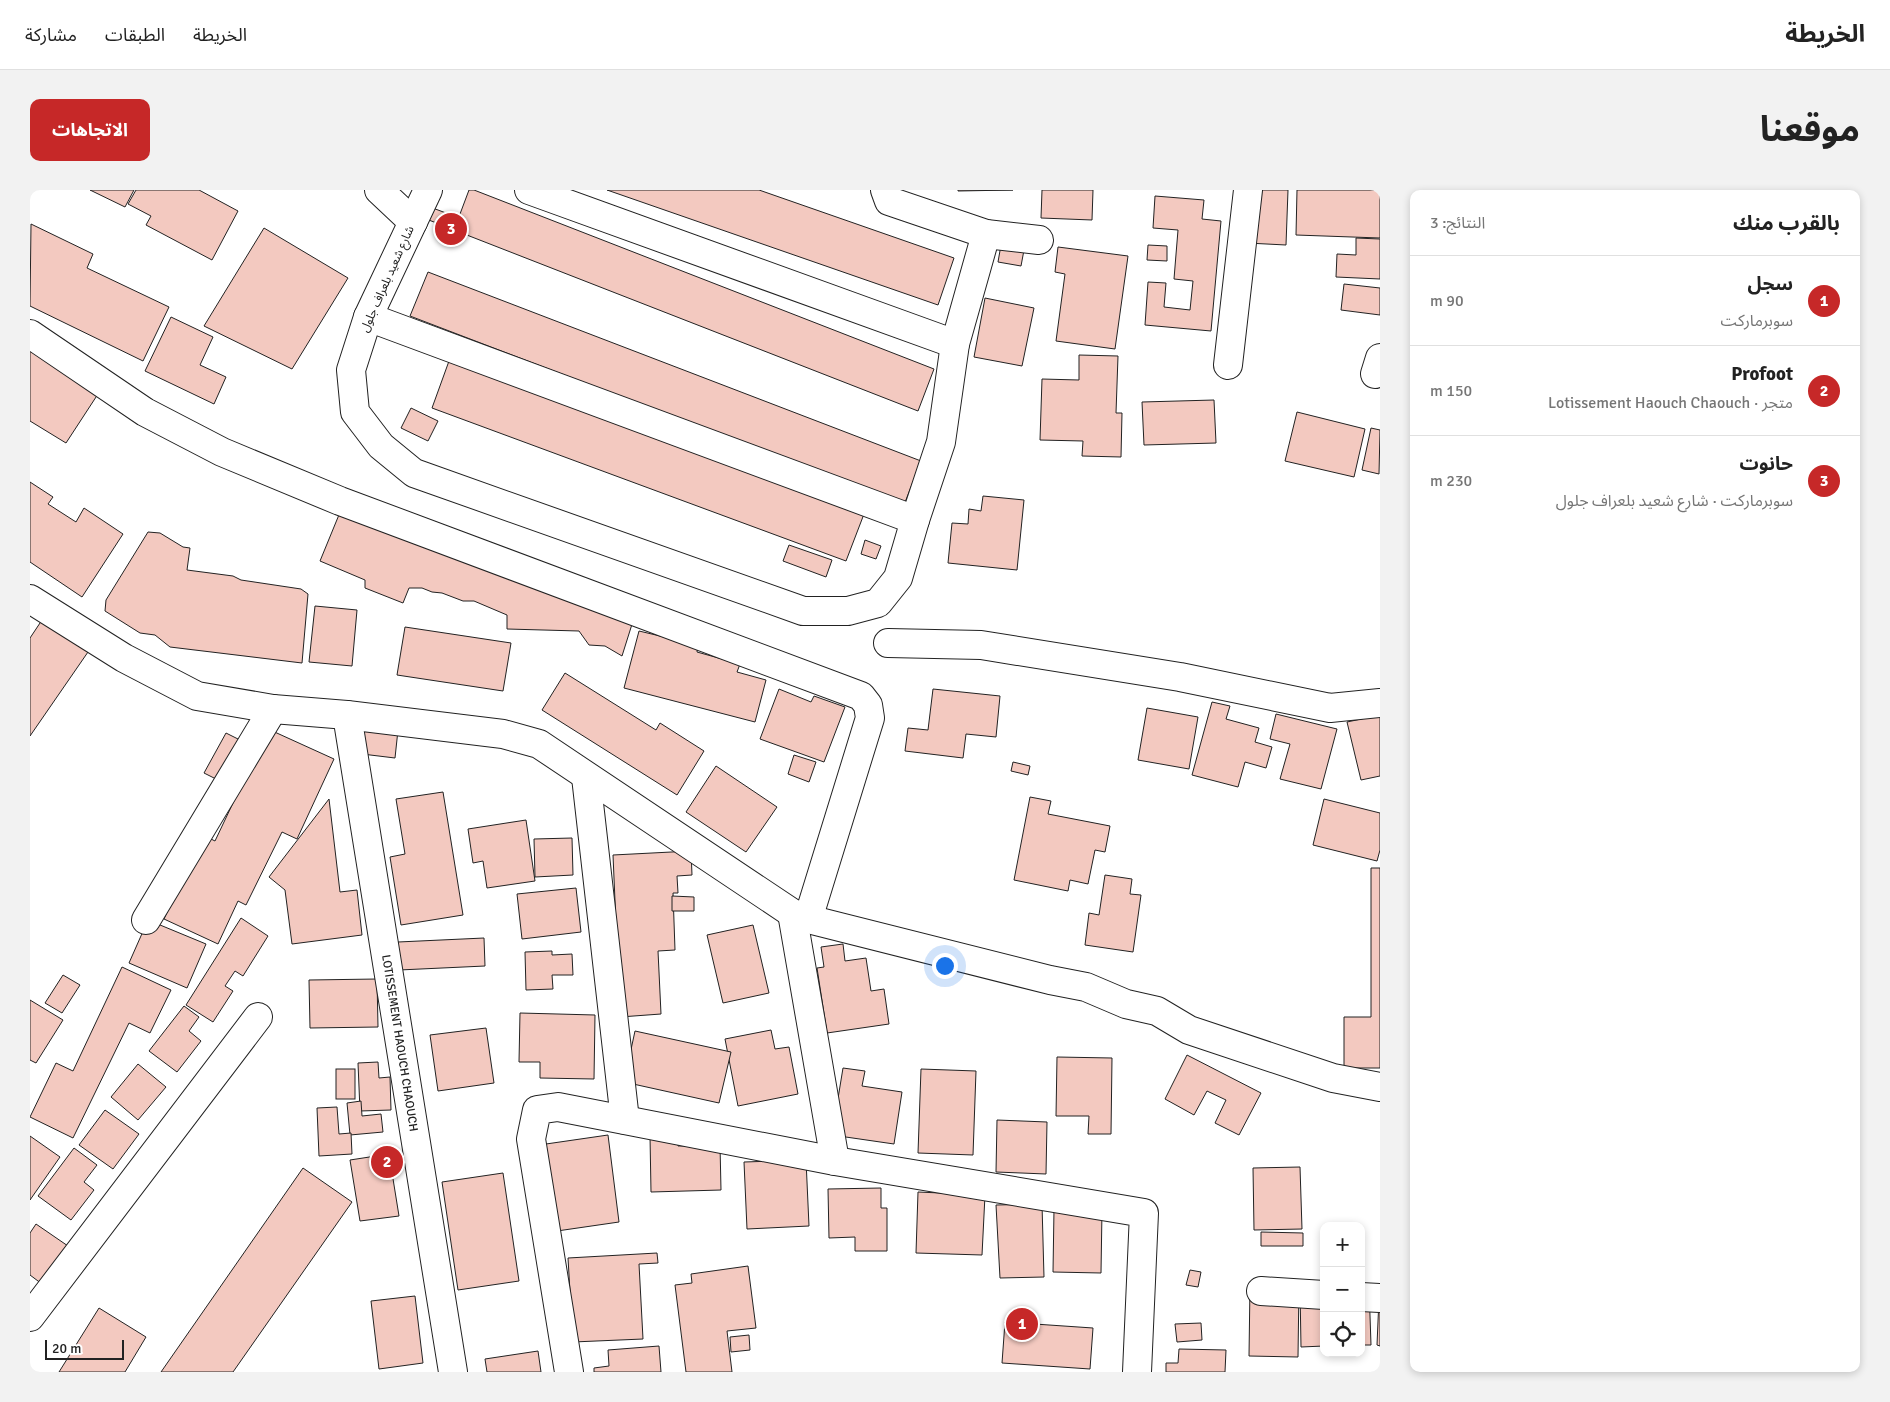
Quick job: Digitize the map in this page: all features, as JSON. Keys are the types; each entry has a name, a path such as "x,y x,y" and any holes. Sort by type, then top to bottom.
{"street":[{"path":"379,190 413,222"},
{"name":"شارع شعيد بلعراف جلول","path":"428,190 368,317 351,370 355,412 381,446 414,473 803,611 848,611 878,603 898,578 915,520"},
{"path":"529,190 955,344"},
{"path":"885,190 889,201 986,234 1038,240"},
{"path":"1228,364 1248,190"},
{"path":"368,317 915,520 941,442 955,344 986,234"},
{"path":"30,334 145,412 222,452 340,501 861,696 868,705 870,718 800,916 835,1161"},
{"path":"30,599 124,658 197,696 273,709 346,715 503,734 539,744 586,777 800,916 1050,980 1086,986 1126,1004 1157,1011 1190,1030 1333,1078 1380,1087"},
{"path":"888,643 981,645 1180,677 1330,708 1380,703"},
{"path":"146,920 273,709"},
{"name":"LOTISSEMENT HAOUCH CHAOUCH","path":"346,715 453,1372"},
{"path":"586,777 625,1120"},
{"path":"30,1317 258,1017"},
{"path":"569,1372 531,1139 537,1110 558,1107 835,1161 1144,1213 1137,1372"},
{"path":"1261,1291 1320,1295"},
{"path":"1365,1297 1380,1298"}],"building":[{"path":"90,190 134,190 125,207"},
{"path":"136,190 199,190 238,211 212,260 146,225 151,216 128,204"},
{"path":"469,190 474,190 934,369 918,411 454,230"},
{"path":"607,190 759,190 954,258 938,305"},
{"path":"958,190 1013,190 958,191"},
{"path":"1042,190 1093,190 1092,220 1041,218"},
{"path":"1249,190 1288,190 1286,245 1247,243"},
{"path":"1297,190 1380,190 1380,238 1296,235"},
{"path":"1155,196 1204,200 1202,219 1221,221 1211,331 1145,325 1148,282 1166,283 1164,307 1190,310 1193,281 1174,279 1178,230 1153,228"},
{"path":"430,207 454,216 450,228 426,219"},
{"path":"31,224 93,254 87,268 169,307 143,361 30,306"},
{"path":"264,228 348,278 292,369 204,326"},
{"path":"1356,238 1380,239 1380,279 1336,277 1337,254 1356,255"},
{"path":"1001,245 1024,250 1021,266 998,262"},
{"path":"1148,245 1167,246 1167,261 1147,260"},
{"path":"1058,247 1128,256 1115,349 1056,341 1065,274 1055,272"},
{"path":"428,272 921,461 904,505 410,316"},
{"path":"1344,284 1380,288 1380,315 1341,310"},
{"path":"985,298 1034,308 1022,366 974,357"},
{"path":"171,317 213,337 200,365 226,377 214,404 145,371"},
{"path":"30,351 98,394 66,443 30,421"},
{"path":"1079,355 1118,356 1116,413 1122,413 1121,457 1082,456 1083,441 1040,440 1042,379 1079,380"},
{"path":"449,361 864,514 846,561 432,408"},
{"path":"1214,400 1216,443 1144,445 1142,402"},
{"path":"411,408 438,421 428,441 401,428"},
{"path":"1297,412 1365,429 1354,477 1285,461"},
{"path":"1371,428 1380,430 1379,474 1362,470"},
{"path":"30,482 53,497 48,504 76,522 84,508 123,534 82,597 30,562"},
{"path":"983,496 1024,500 1017,570 948,563 952,523 968,524 969,509 981,511"},
{"path":"343,505 633,621 622,656 605,646 589,645 579,631 507,629 507,615 474,601 463,601 422,588 409,588 403,603 365,588 365,580 320,561"},
{"path":"148,532 160,533 183,547 190,548 187,570 233,576 241,580 301,589 308,594 302,663 170,647 155,635 140,633 105,611 106,600"},
{"path":"865,540 881,546 876,559 861,554"},
{"path":"789,545 832,560 826,577 783,561"},
{"path":"315,606 357,610 352,666 309,662"},
{"path":"42,620 88,652 30,736 30,638"},
{"path":"405,627 511,643 503,691 397,675"},
{"path":"639,631 698,645 697,652 740,664 737,672 766,680 755,722 624,688"},
{"path":"565,673 656,730 660,723 704,751 677,795 542,710"},
{"path":"779,689 811,702 814,696 845,707 824,762 760,739"},
{"path":"933,689 1000,696 996,737 966,734 963,758 905,751 908,728 928,730"},
{"path":"1212,702 1230,706 1226,719 1259,728 1255,742 1272,747 1266,768 1245,762 1238,787 1192,775"},
{"path":"1147,708 1198,717 1189,769 1138,760"},
{"path":"1276,714 1337,729 1321,789 1280,779 1290,744 1270,739"},
{"path":"1380,715 1380,776 1361,780 1347,722"},
{"path":"365,726 398,730 395,758 362,754"},
{"path":"268,729 334,759 297,839 282,832 246,905 238,901 218,944 164,919 203,835 215,841"},
{"path":"226,733 248,744 226,784 204,773"},
{"path":"794,755 816,762 809,782 788,774"},
{"path":"1013,762 1030,766 1028,775 1011,771"},
{"path":"716,766 777,807 746,852 686,812"},
{"path":"443,792 463,915 401,925 390,857 405,854 396,799"},
{"path":"1030,797 1051,801 1048,814 1110,826 1105,852 1095,850 1088,884 1070,880 1068,891 1014,880"},
{"path":"329,799 340,892 357,890 362,935 292,944 285,890 269,877"},
{"path":"1324,799 1380,813 1380,850 1377,861 1313,845"},
{"path":"526,820 535,881 487,888 483,861 473,863 468,829"},
{"path":"572,838 573,875 535,877 534,839"},
{"path":"691,851 692,875 677,876 678,893 673,893 675,950 658,951 661,1014 620,1017 613,855"},
{"path":"1371,868 1380,868 1380,1068 1344,1068 1344,1017 1371,1017"},
{"path":"1105,875 1132,879 1130,894 1141,895 1133,952 1085,945 1089,913 1099,915"},
{"path":"576,888 581,932 522,939 517,894"},
{"path":"672,896 694,897 694,911 672,911"},
{"path":"241,918 268,936 243,976 235,971 225,986 233,991 213,1022 186,1005"},
{"path":"148,920 206,944 187,988 129,963"},
{"path":"753,925 769,993 723,1003 707,935"},
{"path":"484,938 485,966 399,970 398,942"},
{"path":"843,944 845,961 866,958 871,991 884,989 889,1024 827,1033 817,968 824,967 821,947"},
{"path":"552,951 552,955 572,954 573,975 552,975 553,989 526,990 525,952"},
{"path":"122,967 171,990 150,1033 129,1023 73,1138 30,1117 56,1063 73,1071"},
{"path":"63,975 80,985 62,1013 45,1003"},
{"path":"377,979 378,1027 310,1028 309,980"},
{"path":"30,1000 63,1020 36,1063 30,1060"},
{"path":"184,1006 199,1017 189,1031 201,1041 177,1072 149,1051"},
{"path":"520,1013 595,1015 594,1079 540,1078 540,1062 519,1062"},
{"path":"486,1028 494,1083 438,1091 430,1035"},
{"path":"771,1030 775,1049 789,1047 798,1094 738,1106 725,1039"},
{"path":"635,1031 731,1052 719,1103 624,1082"},
{"path":"1187,1055 1261,1093 1239,1135 1215,1123 1226,1100 1207,1091 1194,1115 1165,1099"},
{"path":"1057,1057 1112,1058 1111,1134 1088,1134 1089,1116 1056,1116"},
{"path":"378,1062 379,1078 390,1077 391,1110 360,1111 358,1063"},
{"path":"138,1064 166,1087 138,1120 111,1097"},
{"path":"843,1068 865,1071 862,1086 902,1092 894,1144 832,1135"},
{"path":"336,1069 355,1069 355,1099 336,1099"},
{"path":"921,1069 976,1071 973,1155 918,1153"},
{"path":"361,1101 362,1116 381,1114 383,1132 350,1135 347,1103"},
{"path":"337,1107 339,1134 351,1133 352,1154 319,1156 317,1108"},
{"path":"105,1110 139,1134 113,1169 79,1145"},
{"path":"997,1120 1047,1122 1046,1174 996,1172"},
{"path":"608,1135 619,1222 557,1231 546,1144"},
{"path":"678,1135 678,1146 720,1145 721,1190 651,1192 650,1136"},
{"path":"30,1136 60,1157 30,1200"},
{"path":"74,1148 97,1165 84,1182 94,1190 71,1220 38,1196"},
{"path":"389,1154 399,1216 360,1221 350,1160"},
{"path":"806,1160 809,1226 747,1229 744,1162"},
{"path":"1300,1167 1302,1229 1254,1230 1253,1168"},
{"path":"303,1168 352,1202 233,1372 161,1372"},
{"path":"503,1173 519,1281 458,1290 442,1182"},
{"path":"881,1188 881,1208 887,1208 887,1251 855,1251 855,1237 829,1238 828,1189"},
{"path":"918,1192 985,1195 982,1255 916,1253"},
{"path":"1042,1204 1044,1277 1000,1278 996,1205"},
{"path":"1054,1209 1102,1210 1101,1273 1053,1272"},
{"path":"36,1224 68,1246 42,1284 30,1275 30,1233"},
{"path":"1261,1232 1303,1233 1303,1246 1261,1246"},
{"path":"657,1253 658,1263 639,1264 643,1339 573,1342 568,1258"},
{"path":"748,1266 756,1328 727,1331 732,1372 686,1372 675,1285 692,1283 691,1274"},
{"path":"1190,1270 1201,1272 1198,1287 1186,1285"},
{"path":"1250,1285 1299,1285 1298,1357 1249,1356"},
{"path":"1369,1287 1371,1345 1365,1345 1365,1288"},
{"path":"1300,1289 1320,1289 1320,1346 1301,1347"},
{"path":"415,1296 423,1363 379,1369 371,1301"},
{"path":"1380,1298 1380,1346 1377,1345"},
{"path":"99,1308 146,1337 125,1372 59,1372"},
{"path":"1005,1322 1093,1328 1090,1369 1002,1363"},
{"path":"1201,1323 1202,1340 1177,1342 1175,1324"},
{"path":"749,1335 750,1350 731,1352 730,1337"},
{"path":"659,1346 661,1372 594,1372 594,1368 609,1366 608,1350"},
{"path":"1179,1349 1226,1350 1225,1372 1166,1372 1166,1363 1178,1363"},
{"path":"538,1351 541,1372 487,1372 485,1359"}],"place":[{"name":"حانوت","path":"451,229"},
{"name":"Profoot","path":"387,1162"},
{"name":"سجل","path":"1022,1324"}]}
